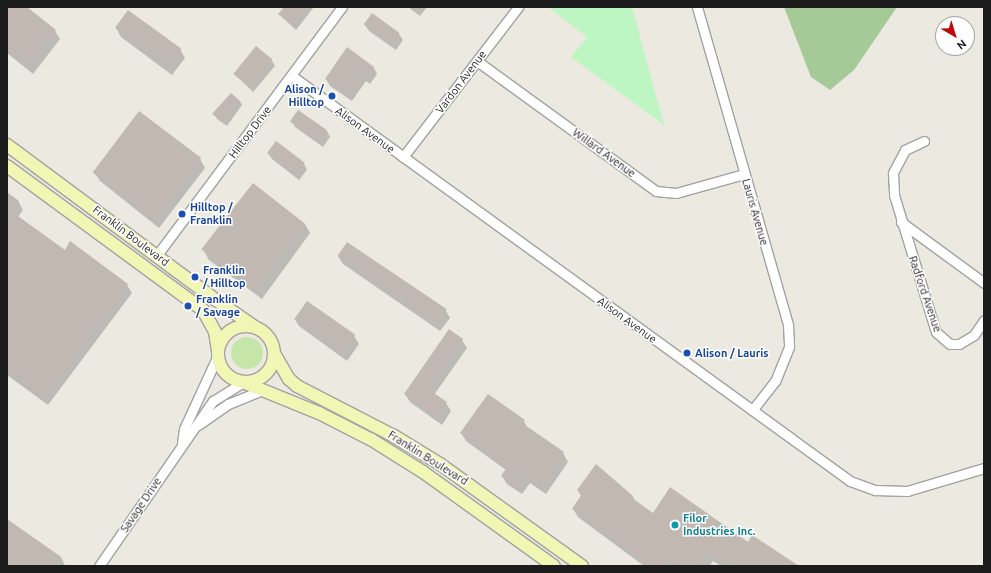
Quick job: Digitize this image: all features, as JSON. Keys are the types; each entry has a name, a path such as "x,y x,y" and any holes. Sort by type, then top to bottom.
{"main road":[{"name":"Franklin Boulevard","path":"7,145 157,255 210,296 256,327"},
{"name":"Franklin Boulevard","path":"7,166 203,310 215,332 218,353"},
{"path":"238,327 256,327 270,338 275,355 268,372 262,378 243,383 223,370 218,353 223,338 230,331 238,327"},
{"name":"Franklin Boulevard","path":"275,355 289,379 297,386 394,436 440,464 582,566"},
{"name":"Franklin Boulevard","path":"243,383 319,413 372,440 423,472 554,566"}],"street":[{"name":"Hilltop Drive","path":"157,255 342,7"},
{"name":"Vardon Avenue","path":"403,157 518,7"},
{"name":"Lauris Avenue","path":"697,7 788,325 789,347 775,381 752,410"},
{"name":"Willard Avenue","path":"477,61 656,191 676,193 744,174"},
{"name":"Alison Avenue","path":"292,76 850,481 875,490 907,492 984,468"},
{"name":"Radford Avenue","path":"924,141 905,150 892,174 894,195 901,222 936,332 942,339 950,344 966,341 974,335 984,320"},
{"name":"Radford Avenue","path":"901,222 984,283"},
{"name":"Savage Drive","path":"182,444 184,429 218,353"},
{"name":"Savage Drive","path":"99,566 213,401 243,383"},
{"path":"196,426 228,404 262,390"}],"green space":[{"path":"548,7 632,7 664,125 571,57 587,37"},
{"path":"784,7 897,7 854,70 830,90 811,77"},
{"path":"244,337 250,337 260,344 263,353 262,359 256,366 250,369 244,369 234,362 231,356 231,350 238,340"}],"building":[{"path":"7,7 27,7 56,30 28,66 7,50"},
{"path":"284,7 306,7 292,25 278,14"},
{"path":"128,10 181,49 168,67 115,28"},
{"path":"372,13 400,33 391,44 364,24"},
{"path":"256,46 272,59 250,87 233,74"},
{"path":"347,47 374,67 366,78 363,76 348,96 325,79"},
{"path":"231,93 240,101 221,122 212,114"},
{"path":"298,110 327,130 319,142 290,121"},
{"path":"139,111 201,158 155,219 93,172"},
{"path":"276,141 305,163 296,175 267,153"},
{"path":"253,183 305,224 253,290 201,249"},
{"path":"7,192 19,201 11,211 65,250 70,241 128,284 43,397 7,371"},
{"path":"347,242 446,309 437,323 337,256"},
{"path":"307,301 355,335 343,353 294,319"},
{"path":"449,329 463,339 428,389 447,402 436,417 404,394"},
{"path":"488,394 525,420 522,423 564,452 541,486 525,475 517,487 501,476 507,467 460,433"},
{"path":"596,464 633,496 632,498 653,513 670,487 748,542 752,535 799,566 736,566 725,559 723,563 708,553 699,566 679,566 667,558 662,566 650,566 572,509 582,494 577,490"},
{"path":"7,519 61,557 55,566 7,566"}],"place":[{"name":"Alison / Hilltop","path":"332,96"},
{"name":"Hilltop / Franklin","path":"182,214"},
{"name":"Franklin / Hilltop","path":"195,277"},
{"name":"Franklin / Savage","path":"188,306"},
{"name":"Alison / Lauris","path":"687,353"},
{"name":"Filor Industries Inc.","path":"675,525"}]}
